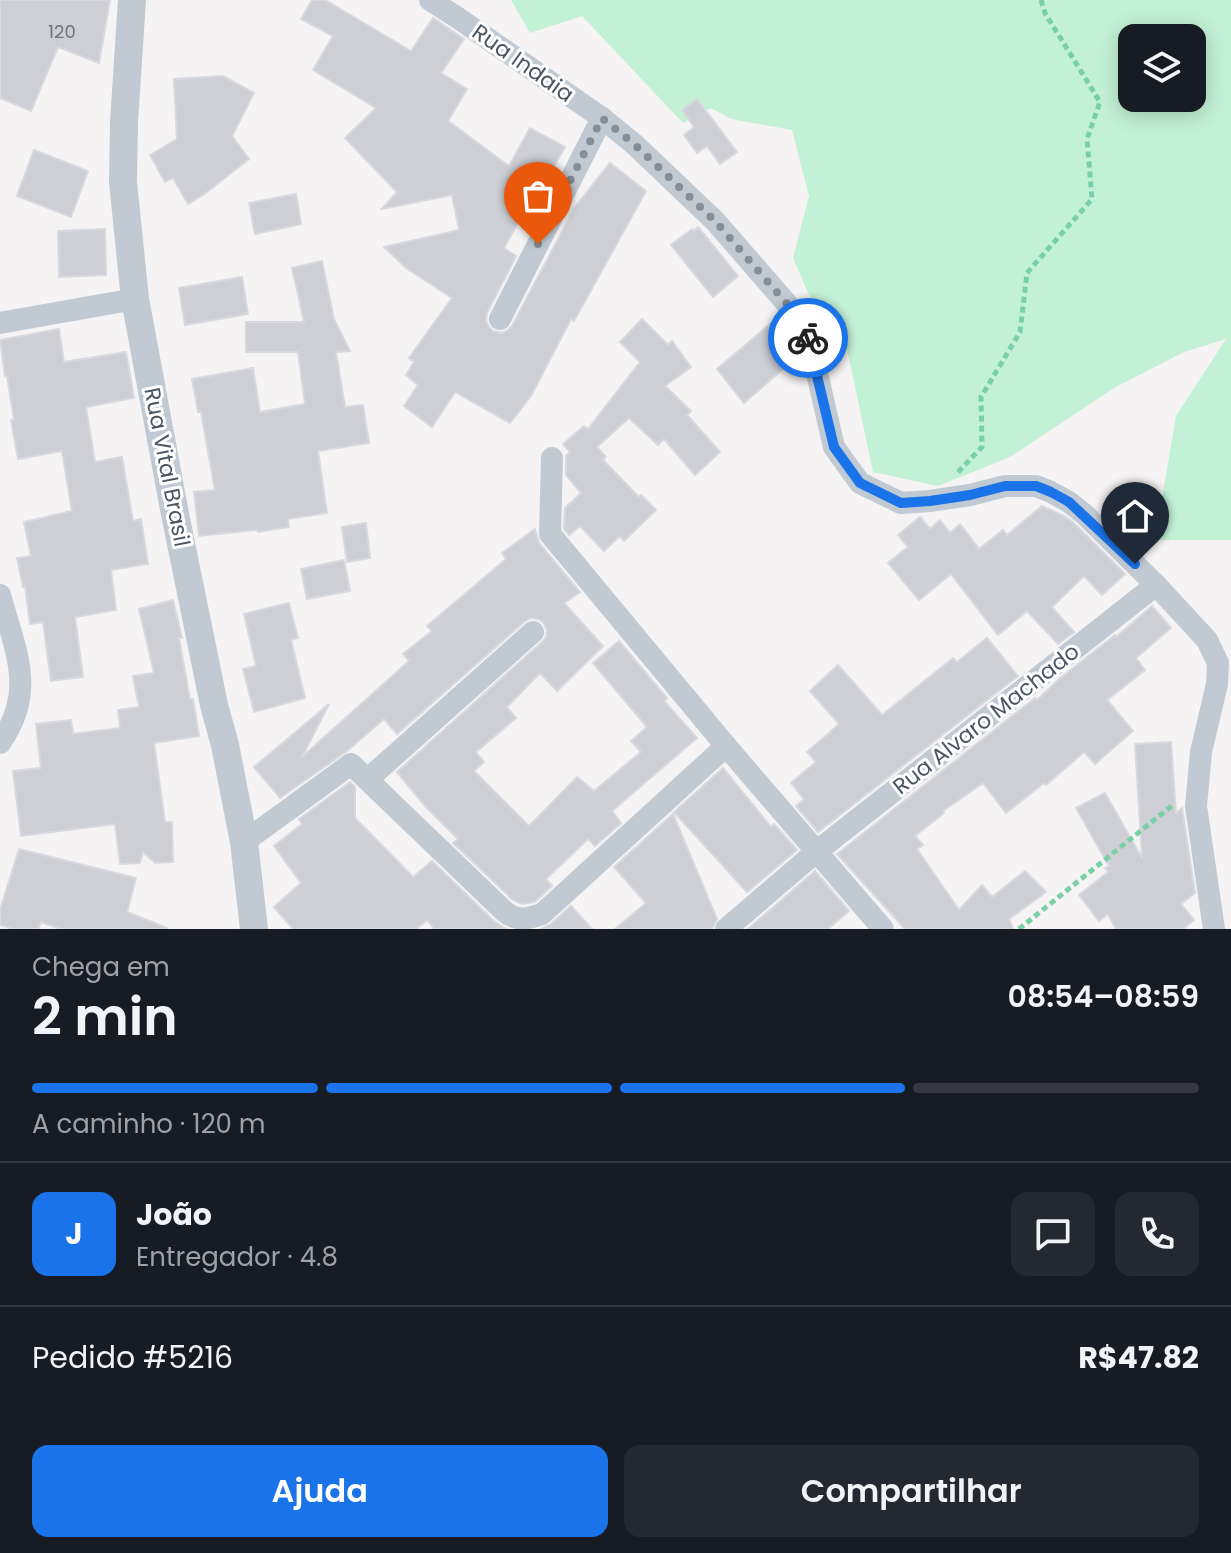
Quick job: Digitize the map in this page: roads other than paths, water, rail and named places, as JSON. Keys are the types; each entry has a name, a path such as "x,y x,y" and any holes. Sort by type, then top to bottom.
{"street":[{"name":"Rua Vital Brasil","path":"132,0 123,182 135,299 175,514 244,842 254,929"},
{"name":"Rua Indaia","path":"430,0 602,118 715,221 788,305 803,328 810,343 834,447 860,483 901,503 970,495 1005,486 1036,486 1051,492 1084,514 1156,585 1225,660 1201,752 1196,806 1214,929"},
{"path":"500,319 602,118"},
{"path":"0,323 135,299"},
{"path":"552,458 550,534 883,929"},
{"name":"Rua Alvaro Machado","path":"726,929 816,852 1156,585"},
{"path":"0,595 10,662 22,689 18,712 0,743"},
{"path":"244,842 360,772 533,632"},
{"path":"360,772 504,911 511,917 524,920 542,914 726,746"}]}
